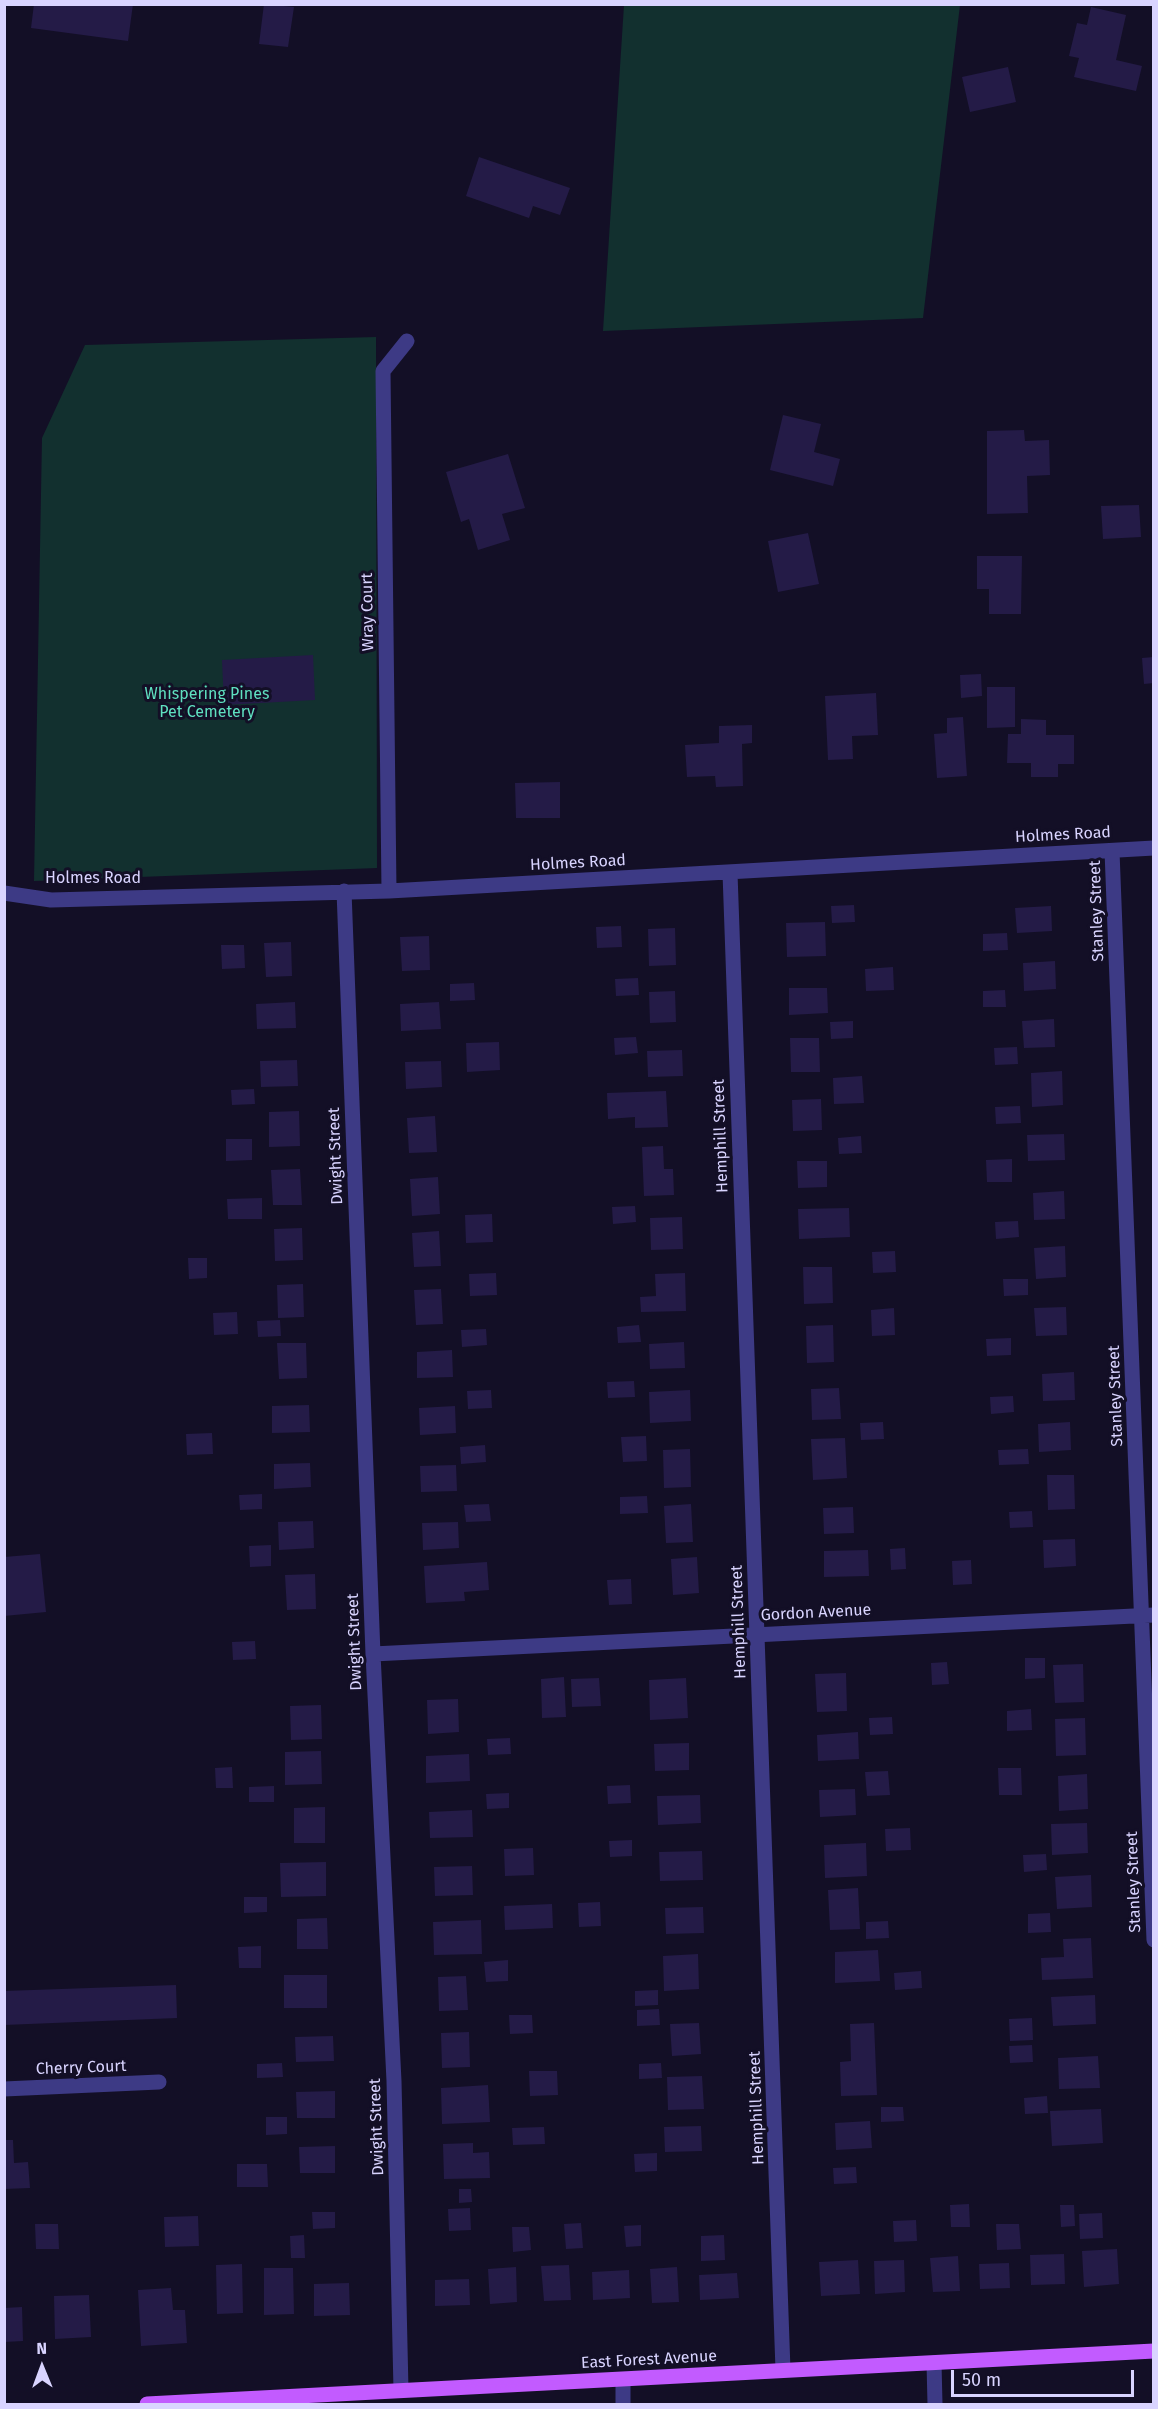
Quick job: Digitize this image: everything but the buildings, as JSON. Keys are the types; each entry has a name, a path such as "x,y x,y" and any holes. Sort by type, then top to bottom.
{"main road":[{"name":"East Forest Avenue","path":"147,2404 1154,2351"}],"street":[{"name":"Wray Court","path":"389,891 384,371 407,341"},
{"name":"Holmes Road","path":"4,893 51,900 389,891 1154,848"},
{"name":"Stanley Street","path":"1112,851 1148,1616 1154,1940"},
{"name":"Hemphill Street","path":"730,873 783,2370"},
{"name":"Dwight Street","path":"344,891 373,1654 394,2081 401,2390"},
{"name":"Gordon Avenue","path":"373,1654 1148,1616"},
{"name":"Cherry Court","path":"4,2089 159,2082"},
{"path":"934,2363 935,2404"},
{"path":"623,2380 623,2404"}],"green space":[{"path":"624,5 960,5 923,318 603,331"},
{"name":"Whispering Pines Pet Cemetery","path":"376,337 377,868 34,881 42,438 85,345"}]}
